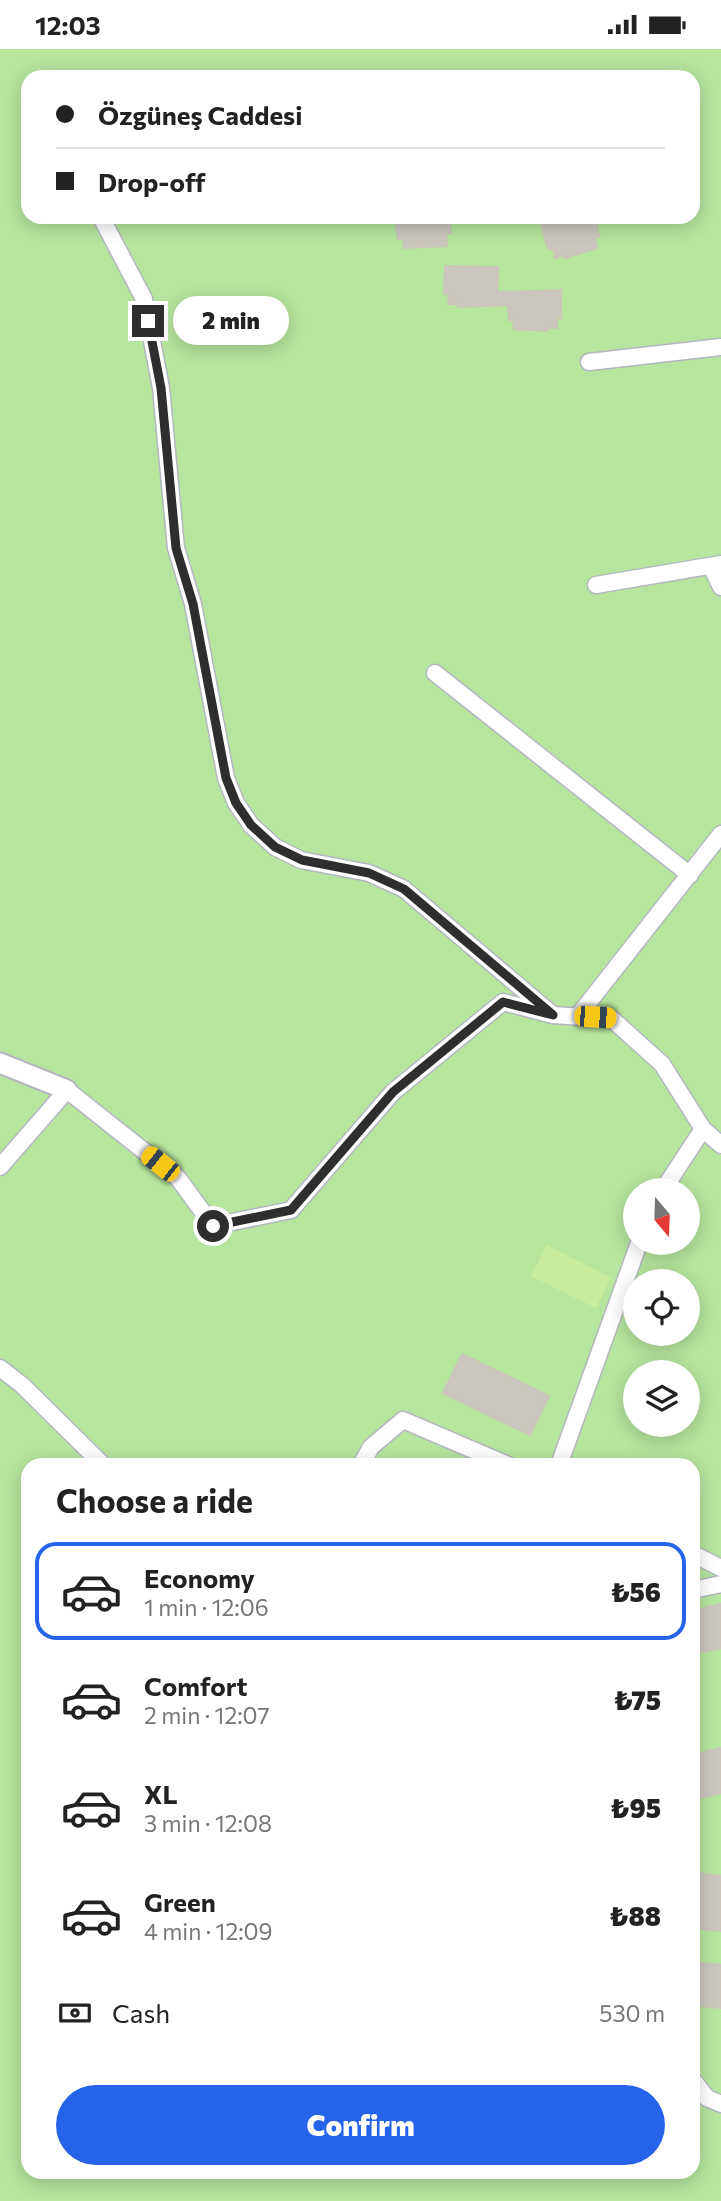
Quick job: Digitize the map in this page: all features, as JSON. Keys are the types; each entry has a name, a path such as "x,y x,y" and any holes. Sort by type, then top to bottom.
{"street":[{"path":"105,224 144,299 161,388 176,548 193,604 226,778 236,803 251,825 275,847 302,860 369,873 404,889 553,1015"},
{"path":"589,362 721,347"},
{"path":"596,585 716,565 721,587"},
{"path":"435,673 690,875"},
{"path":"578,1016 721,834"},
{"path":"0,1063 67,1090 178,1178 213,1226 291,1210 393,1092 503,1002 553,1015 612,1019 662,1064 703,1129 721,1145"},
{"path":"0,1167 67,1090"},
{"path":"671,1178 703,1129"},
{"path":"562,1458 635,1255"},
{"path":"0,1368 22,1385 96,1458"},
{"path":"365,1458 371,1447 403,1420 492,1458"},
{"path":"700,1558 721,1568"},
{"path":"700,1588 721,1584"},
{"path":"700,2089 707,2098 721,2104"}],"green space":[{"path":"0,49 721,49 721,2201 0,2201"},
{"path":"547,1245 611,1278 596,1308 531,1276"}],"building":[{"path":"396,224 450,224 451,233 446,233 447,246 404,248 403,239 398,239"},
{"path":"542,224 596,224 599,237 595,238 597,248 565,258 564,255 555,258 553,248 548,249"},
{"path":"445,266 498,267 497,292 561,290 561,318 557,318 557,328 547,328 547,331 514,329 513,320 509,320 508,305 458,307 458,304 448,304 449,294 444,294"},
{"path":"462,1354 549,1396 530,1435 443,1393"},
{"path":"721,1604 721,1648 700,1652 700,1609"},
{"path":"721,1748 721,1793 700,1798 700,1753"},
{"path":"700,1873 721,1876 721,1931 700,1929"},
{"path":"700,1963 721,1965 721,2008 700,2006"}],"route":[{"path":"148,321 161,388 176,548 193,604 226,778 236,803 251,825 275,847 302,860 369,873 404,889 553,1015 503,1002 393,1092 291,1210 213,1226"}]}
